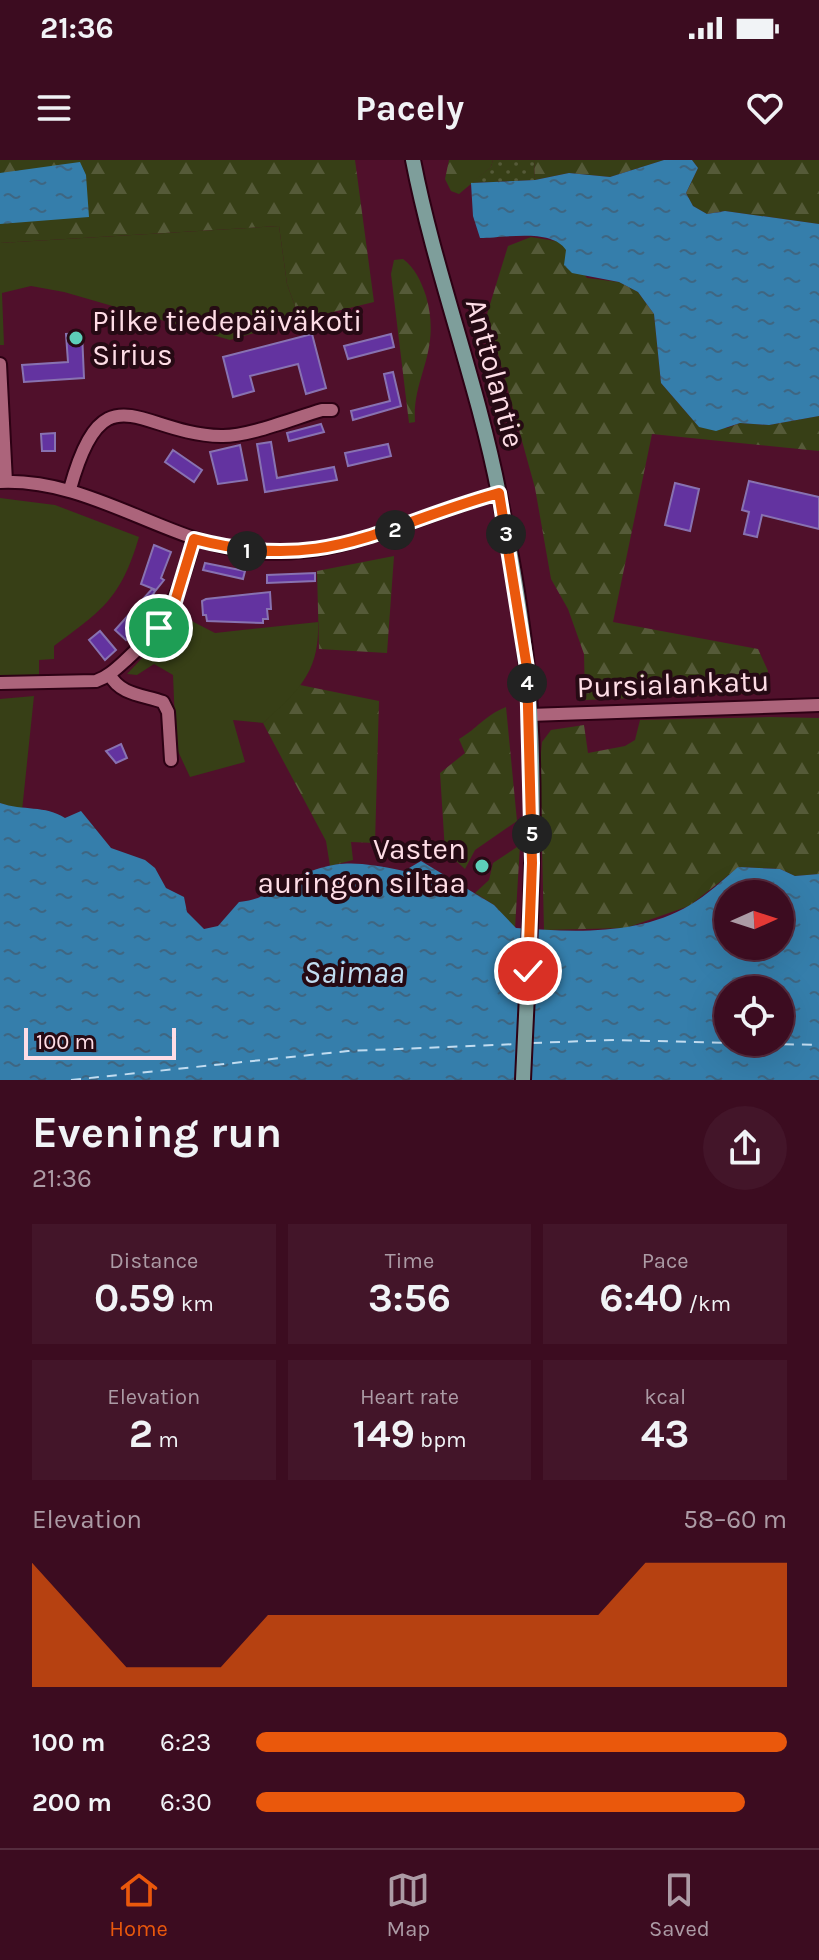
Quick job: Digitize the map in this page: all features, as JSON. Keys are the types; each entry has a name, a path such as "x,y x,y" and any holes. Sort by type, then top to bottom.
{"main road":[{"name":"Anttolantie","path":"413,160 430,236 478,400 499,493 523,642 529,715 532,863 523,1080"}],"street":[{"path":"0,364 3,482 70,489 194,539 264,553 317,550 366,540 499,493"},
{"path":"70,489 85,440 95,428 119,416 140,415 225,437 332,410"},
{"path":"0,683 96,681 110,675 152,636 174,605 194,539"},
{"path":"110,675 114,683 128,692 163,702 168,712 171,760"},
{"name":"Pursialankatu","path":"529,715 819,705"}],"green space":[{"path":"0,160 355,160 374,302 300,320 287,284 279,226 0,243"},
{"path":"449,160 493,160 491,167 459,194 451,191 445,179"},
{"path":"493,160 534,160 535,180 471,183 491,167"},
{"path":"534,160 664,160 610,177 569,173 535,180"},
{"path":"692,160 819,160 819,224 725,211 707,214 693,206 686,193 698,168"},
{"path":"279,226 287,284 300,320 230,340 64,292 31,286 2,293 4,345 0,345 0,243"},
{"path":"531,237 561,242 587,278 619,282 638,292 654,314 661,383 699,427 727,428 740,423 769,425 819,416 819,451 652,434 613,622 758,649 768,671 761,693 585,700 584,654 568,609 551,579 535,488 487,314 508,246"},
{"path":"403,259 420,280 426,296 431,333 415,406 415,422 409,423 391,274 394,260"},
{"path":"0,498 55,505 139,537 117,589 98,612 54,646 54,659 39,660 39,676 0,679"},
{"path":"394,556 387,653 319,649 317,571"},
{"path":"182,616 215,633 318,622 318,639 311,667 287,701 263,723 233,720 245,762 190,777 176,747 173,675 154,664 137,675 127,674"},
{"path":"300,685 379,701 375,843 351,842 353,860 330,866 326,841 263,723"},
{"path":"34,696 22,811 0,803 0,699"},
{"path":"506,707 517,821 475,850 465,869 445,851 440,773 465,753 459,739"},
{"path":"819,718 819,874 795,876 780,869 739,867 722,880 714,880 714,886 689,906 626,928 544,930 542,742 551,730 584,725 588,753 625,746 635,740 640,720"},
{"path":"520,845 515,928 494,905 475,893 489,880 493,863"}],"water":[{"path":"664,160 692,160 698,168 686,193 693,206 707,214 725,211 819,224 819,416 769,425 740,423 716,431 699,427 661,383 654,314 638,292 619,282 572,273 564,265 566,250 550,239 527,236 480,238 473,216 471,183 535,180 569,173 610,177"},
{"path":"80,162 86,175 89,217 0,224 0,173"},
{"name":"Saimaa","path":"0,803 50,811 65,818 81,811 111,848 145,860 155,868 166,888 184,897 187,912 204,929 218,926 239,902 259,897 316,869 355,864 404,871 421,861 494,905 516,928 582,931 627,927 670,915 714,888 714,960 794,960 794,880 723,880 738,867 780,869 795,876 819,874 819,1080 0,1080"}],"building":[{"path":"82,333 84,378 24,382 22,365 68,362 66,334"},
{"path":"312,334 326,388 306,394 298,364 250,376 254,391 233,397 223,357"},
{"path":"391,334 394,347 348,359 344,346"},
{"path":"393,372 401,406 353,420 351,411 390,401 384,374"},
{"path":"321,424 324,432 289,441 287,433"},
{"path":"55,433 55,451 42,451 41,434"},
{"path":"271,442 277,478 334,467 337,480 265,492 257,444"},
{"path":"388,444 391,456 348,466 345,453"},
{"path":"240,445 247,480 218,484 210,452"},
{"path":"173,450 202,470 194,482 165,462"},
{"path":"749,481 819,497 819,529 762,515 757,537 744,534 749,512 742,510"},
{"path":"675,483 699,489 690,531 665,525"},
{"path":"154,545 171,552 161,578 164,580 156,590 141,584"},
{"path":"205,563 245,571 243,579 203,570"},
{"path":"315,573 315,581 267,583 267,575"},
{"path":"152,589 155,591 140,618 144,621 126,640 115,630"},
{"path":"270,592 271,609 267,609 268,619 263,619 263,623 207,621 206,615 203,615 202,601 206,599"},
{"path":"100,631 116,650 105,660 89,640"},
{"path":"121,744 127,758 116,763 106,751"}],"ferry route":[{"path":"532,1043 614,1040 819,1045"},
{"path":"71,1080 348,1051 518,1044"}],"place":[{"name":"Pilke tiedepäiväkoti Sirius","path":"76,338"},
{"name":"Vasten auringon siltaa","path":"482,866"}],"route":[{"path":"159,628 174,605 194,539 264,553 317,550 366,540 499,493 527,668 532,778 528,971"}]}
